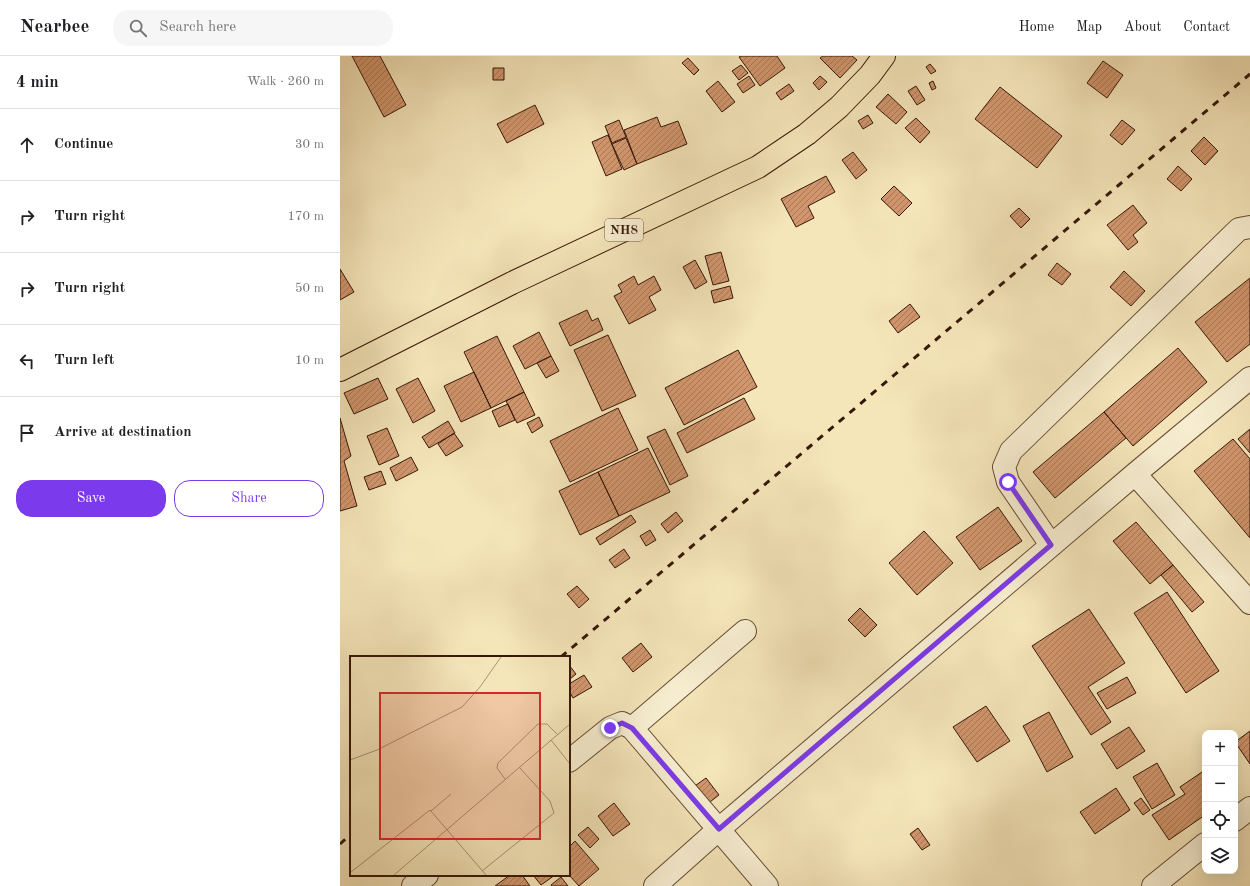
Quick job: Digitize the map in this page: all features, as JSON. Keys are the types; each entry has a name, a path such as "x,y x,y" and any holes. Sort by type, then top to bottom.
{"highway":[{"name":"NH8","path":"340,370 512,283 758,167 806,134 839,107 870,74 884,56"}],"street":[{"path":"1051,545 1008,482 1004,467 1011,451 1239,229 1250,227"},
{"path":"655,886 719,829 1134,474 1250,378"},
{"path":"1134,474 1250,603"},
{"path":"632,728 746,631"},
{"path":"570,760 610,728 622,723 632,728 767,886"},
{"path":"1238,818 1250,808"},
{"path":"1153,886 1202,846"},
{"path":"413,886 426,876"}],"building":[{"path":"352,56 380,56 406,105 384,117"},
{"path":"777,56 785,68 760,86 739,57"},
{"path":"823,56 852,56 857,60 840,78 820,58"},
{"path":"688,58 699,70 694,75 682,63"},
{"path":"1103,61 1123,75 1107,98 1087,83"},
{"path":"930,64 936,71 931,74 926,67"},
{"path":"741,65 748,73 739,80 732,71"},
{"path":"493,68 504,68 504,80 493,80"},
{"path":"749,76 755,85 743,93 737,84"},
{"path":"820,76 827,82 819,90 813,83"},
{"path":"718,81 735,102 722,112 706,91"},
{"path":"933,81 936,88 932,90 929,83"},
{"path":"789,84 794,91 781,100 776,93"},
{"path":"916,86 925,100 917,105 908,91"},
{"path":"1000,87 1062,136 1037,168 975,119"},
{"path":"888,94 907,112 896,124 876,107"},
{"path":"535,105 544,124 507,143 497,124"},
{"path":"868,115 873,123 863,129 858,121"},
{"path":"657,117 661,127 678,121 687,144 637,164 624,130"},
{"path":"916,118 930,132 920,143 905,128"},
{"path":"619,120 626,137 612,143 605,126"},
{"path":"1122,120 1135,130 1122,145 1110,135"},
{"path":"608,135 622,169 606,176 592,142"},
{"path":"1204,137 1218,151 1205,165 1191,151"},
{"path":"626,138 637,164 624,170 612,144"},
{"path":"853,152 867,170 856,179 842,160"},
{"path":"1178,166 1192,179 1181,191 1167,179"},
{"path":"826,176 835,192 808,206 814,218 796,227 781,199"},
{"path":"894,186 912,203 899,216 881,199"},
{"path":"1133,205 1147,223 1133,235 1138,242 1128,250 1107,225"},
{"path":"1019,208 1030,219 1021,228 1010,216"},
{"path":"721,252 729,281 713,285 705,256"},
{"path":"695,260 707,282 695,289 683,267"},
{"path":"1057,263 1071,274 1062,285 1048,275"},
{"path":"340,269 354,292 340,300"},
{"path":"1124,271 1145,291 1131,306 1110,287"},
{"path":"634,276 638,285 654,276 661,290 649,297 656,310 629,324 614,296 622,292 618,285"},
{"path":"1250,278 1250,344 1227,362 1195,322"},
{"path":"730,286 733,298 714,303 711,291"},
{"path":"910,304 920,317 898,333 889,321"},
{"path":"587,310 592,321 598,318 603,330 570,346 559,323"},
{"path":"539,332 551,356 525,369 513,346"},
{"path":"608,335 636,396 602,411 574,350"},
{"path":"497,336 524,392 491,408 464,352"},
{"path":"1178,348 1207,382 1133,446 1104,412"},
{"path":"738,350 757,387 684,425 665,388"},
{"path":"551,356 559,371 546,378 537,363"},
{"path":"474,372 491,408 461,422 444,386"},
{"path":"378,378 388,399 354,414 344,393"},
{"path":"418,378 435,411 413,423 396,389"},
{"path":"524,392 535,415 517,423 506,401"},
{"path":"744,398 755,419 687,453 677,433"},
{"path":"508,404 515,420 499,427 492,411"},
{"path":"618,408 638,450 570,482 550,441"},
{"path":"1104,412 1126,438 1055,498 1033,472"},
{"path":"539,417 543,426 532,433 527,423"},
{"path":"340,418 351,456 344,461 357,506 340,511"},
{"path":"448,421 455,433 429,448 422,437"},
{"path":"387,428 399,456 379,465 367,436"},
{"path":"665,429 688,476 670,485 647,437"},
{"path":"1250,429 1250,453 1238,439"},
{"path":"454,433 463,446 446,456 438,444"},
{"path":"1233,439 1250,459 1250,538 1194,471"},
{"path":"648,448 670,492 619,516 598,472"},
{"path":"411,457 418,470 396,481 390,468"},
{"path":"381,471 386,484 369,490 364,477"},
{"path":"598,472 619,516 580,535 559,491"},
{"path":"998,507 1022,541 980,570 956,537"},
{"path":"676,512 683,521 668,533 661,524"},
{"path":"631,515 636,522 600,545 596,538"},
{"path":"1136,522 1173,565 1150,584 1113,541"},
{"path":"650,530 656,540 646,546 640,536"},
{"path":"924,531 953,563 917,595 889,563"},
{"path":"624,549 630,558 615,568 609,560"},
{"path":"1173,565 1204,602 1192,612 1161,575"},
{"path":"577,586 589,599 579,608 567,594"},
{"path":"1167,592 1219,671 1186,693 1134,613"},
{"path":"860,608 877,625 865,637 848,620"},
{"path":"1089,609 1125,663 1088,687 1111,722 1091,735 1032,646"},
{"path":"641,643 652,657 633,672 622,658"},
{"path":"570,666 576,674 570,679"},
{"path":"584,675 592,687 573,698 570,693 570,683"},
{"path":"1127,677 1136,693 1107,709 1097,693"},
{"path":"986,706 1010,741 977,762 953,727"},
{"path":"1049,712 1073,757 1047,772 1023,726"},
{"path":"1129,727 1145,751 1117,769 1101,744"},
{"path":"1250,731 1250,764 1238,746 1238,740"},
{"path":"1157,763 1175,795 1152,809 1133,777"},
{"path":"1202,772 1202,817 1169,840 1152,815 1185,794 1180,787"},
{"path":"706,778 719,795 706,805 692,788"},
{"path":"1116,788 1130,810 1095,834 1080,812"},
{"path":"1141,798 1150,810 1143,815 1134,803"},
{"path":"614,803 630,824 613,836 598,816"},
{"path":"588,827 599,839 590,848 578,835"},
{"path":"918,828 930,845 922,850 910,834"},
{"path":"575,841 599,869 579,886 570,876 570,846"},
{"path":"509,876 523,876 530,886 495,886"},
{"path":"534,876 554,876 541,885"},
{"path":"561,877 568,886 551,885"}],"railway":[{"path":"562,656 1250,74"},
{"path":"340,844 350,835"}],"route":[{"path":"610,728 622,723 632,728 719,829 1051,545 1008,482"}]}
